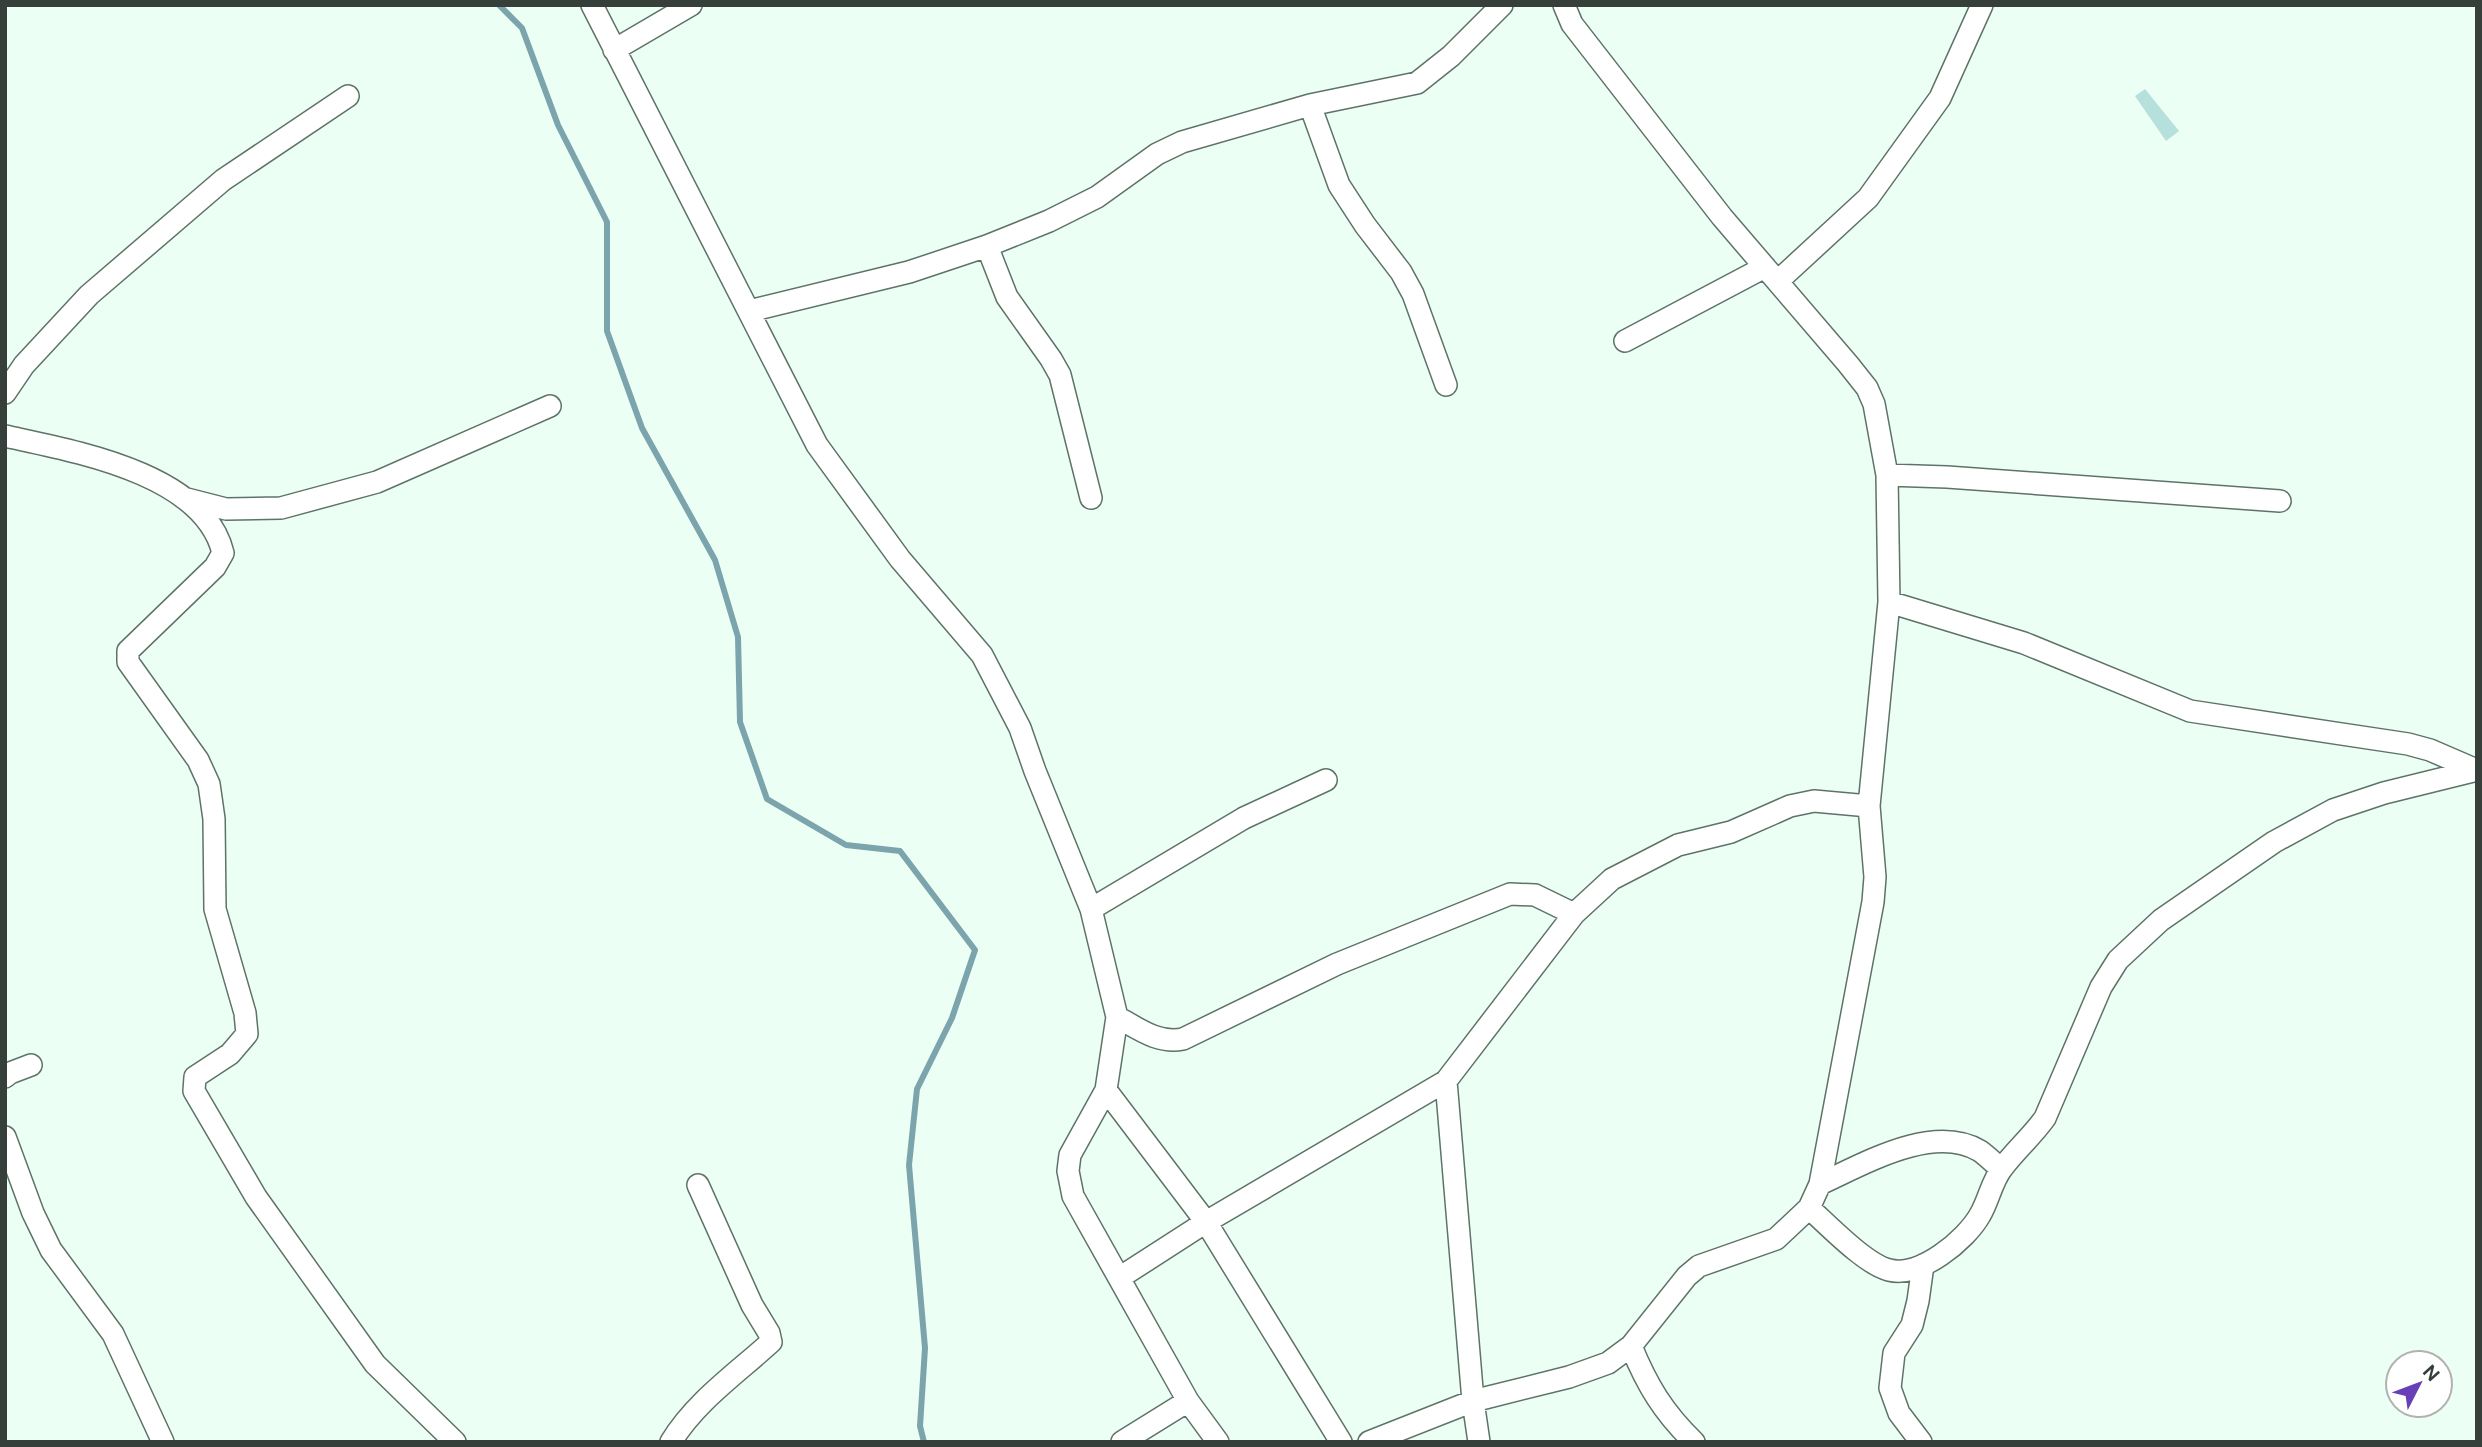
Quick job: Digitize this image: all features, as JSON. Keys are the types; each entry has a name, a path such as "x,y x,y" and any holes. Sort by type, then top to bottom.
{"street":[{"path":"592,5 817,445 900,559 982,655 1020,728 1091,909 1117,1017 1106,1090 1070,1155 1068,1171 1073,1196 1188,1401 1218,1442"},
{"path":"614,50 691,5"},
{"path":"749,312 909,272 987,246 1049,221 1097,197 1157,154 1182,142 1310,105 1417,83 1451,56 1502,5"},
{"path":"1369,1442 1473,1401 1608,1363 1631,1346 1687,1276 1699,1266 1709,1260 1737,1254 1776,1239 1809,1208 1820,1184 1873,902 1875,877 1869,806 1889,602 1887,475 1878,420 1867,388 1722,217 1572,24 1564,5"},
{"path":"1625,341 1772,274 1868,198 1940,98 1976,25 1982,5"},
{"path":"5,393 24,365 89,295 223,180 348,96"},
{"path":"1310,105 1339,185 1401,272 1413,294 1446,385"},
{"path":"987,246 1007,297 1060,376 1091,498"},
{"path":"182,497 226,509 281,508 377,482 550,406"},
{"path":"5,436 95,457 152,478 182,497 208,521 219,538 223,553 215,567 128,651 128,662 198,760 209,784 214,819 215,909 245,1013 247,1034 229,1054 195,1077 194,1091 256,1198 375,1364 455,1442"},
{"path":"1887,475 2280,501"},
{"path":"1889,602 2024,643 2189,711 2408,744 2430,750 2475,770"},
{"path":"1809,1208 1844,1240 1871,1261 1888,1270 1900,1271 1923,1265 1948,1250 1980,1216 2001,1168 2045,1118 2101,987 2118,960 2161,920 2274,842 2333,810 2384,793 2475,770"},
{"path":"1091,909 1244,818 1326,780"},
{"path":"1119,1278 1206,1222 1446,1081 1574,914 1612,879 1678,845 1731,832 1790,806 1814,801 1869,806"},
{"path":"1117,1017 1157,1039 1183,1039 1337,964 1510,894 1535,895 1574,914"},
{"path":"5,1077 31,1066"},
{"path":"1446,1081 1473,1401 1479,1442"},
{"path":"1106,1090 1206,1222 1341,1442"},
{"path":"5,1137 33,1213 51,1250 113,1334 163,1442"},
{"path":"1820,1184 1898,1149 1929,1143 1957,1143 1979,1151 2001,1168"},
{"path":"671,1442 680,1426 771,1342 698,1185"},
{"path":"1921,1442 1899,1413 1890,1388 1894,1353 1912,1325 1923,1265"},
{"path":"1631,1346 1646,1383 1673,1422 1694,1442"},
{"path":"1122,1442 1188,1401"}],"building":[{"path":"2145,89 2179,131 2166,141 2135,96"}],"waterway":[{"path":"499,5 522,28 558,125 607,222 607,331 642,428 715,560 738,637 740,722 767,799 846,845 900,851 975,950 952,1018 917,1089 909,1165 925,1348 920,1426 924,1442"}]}
